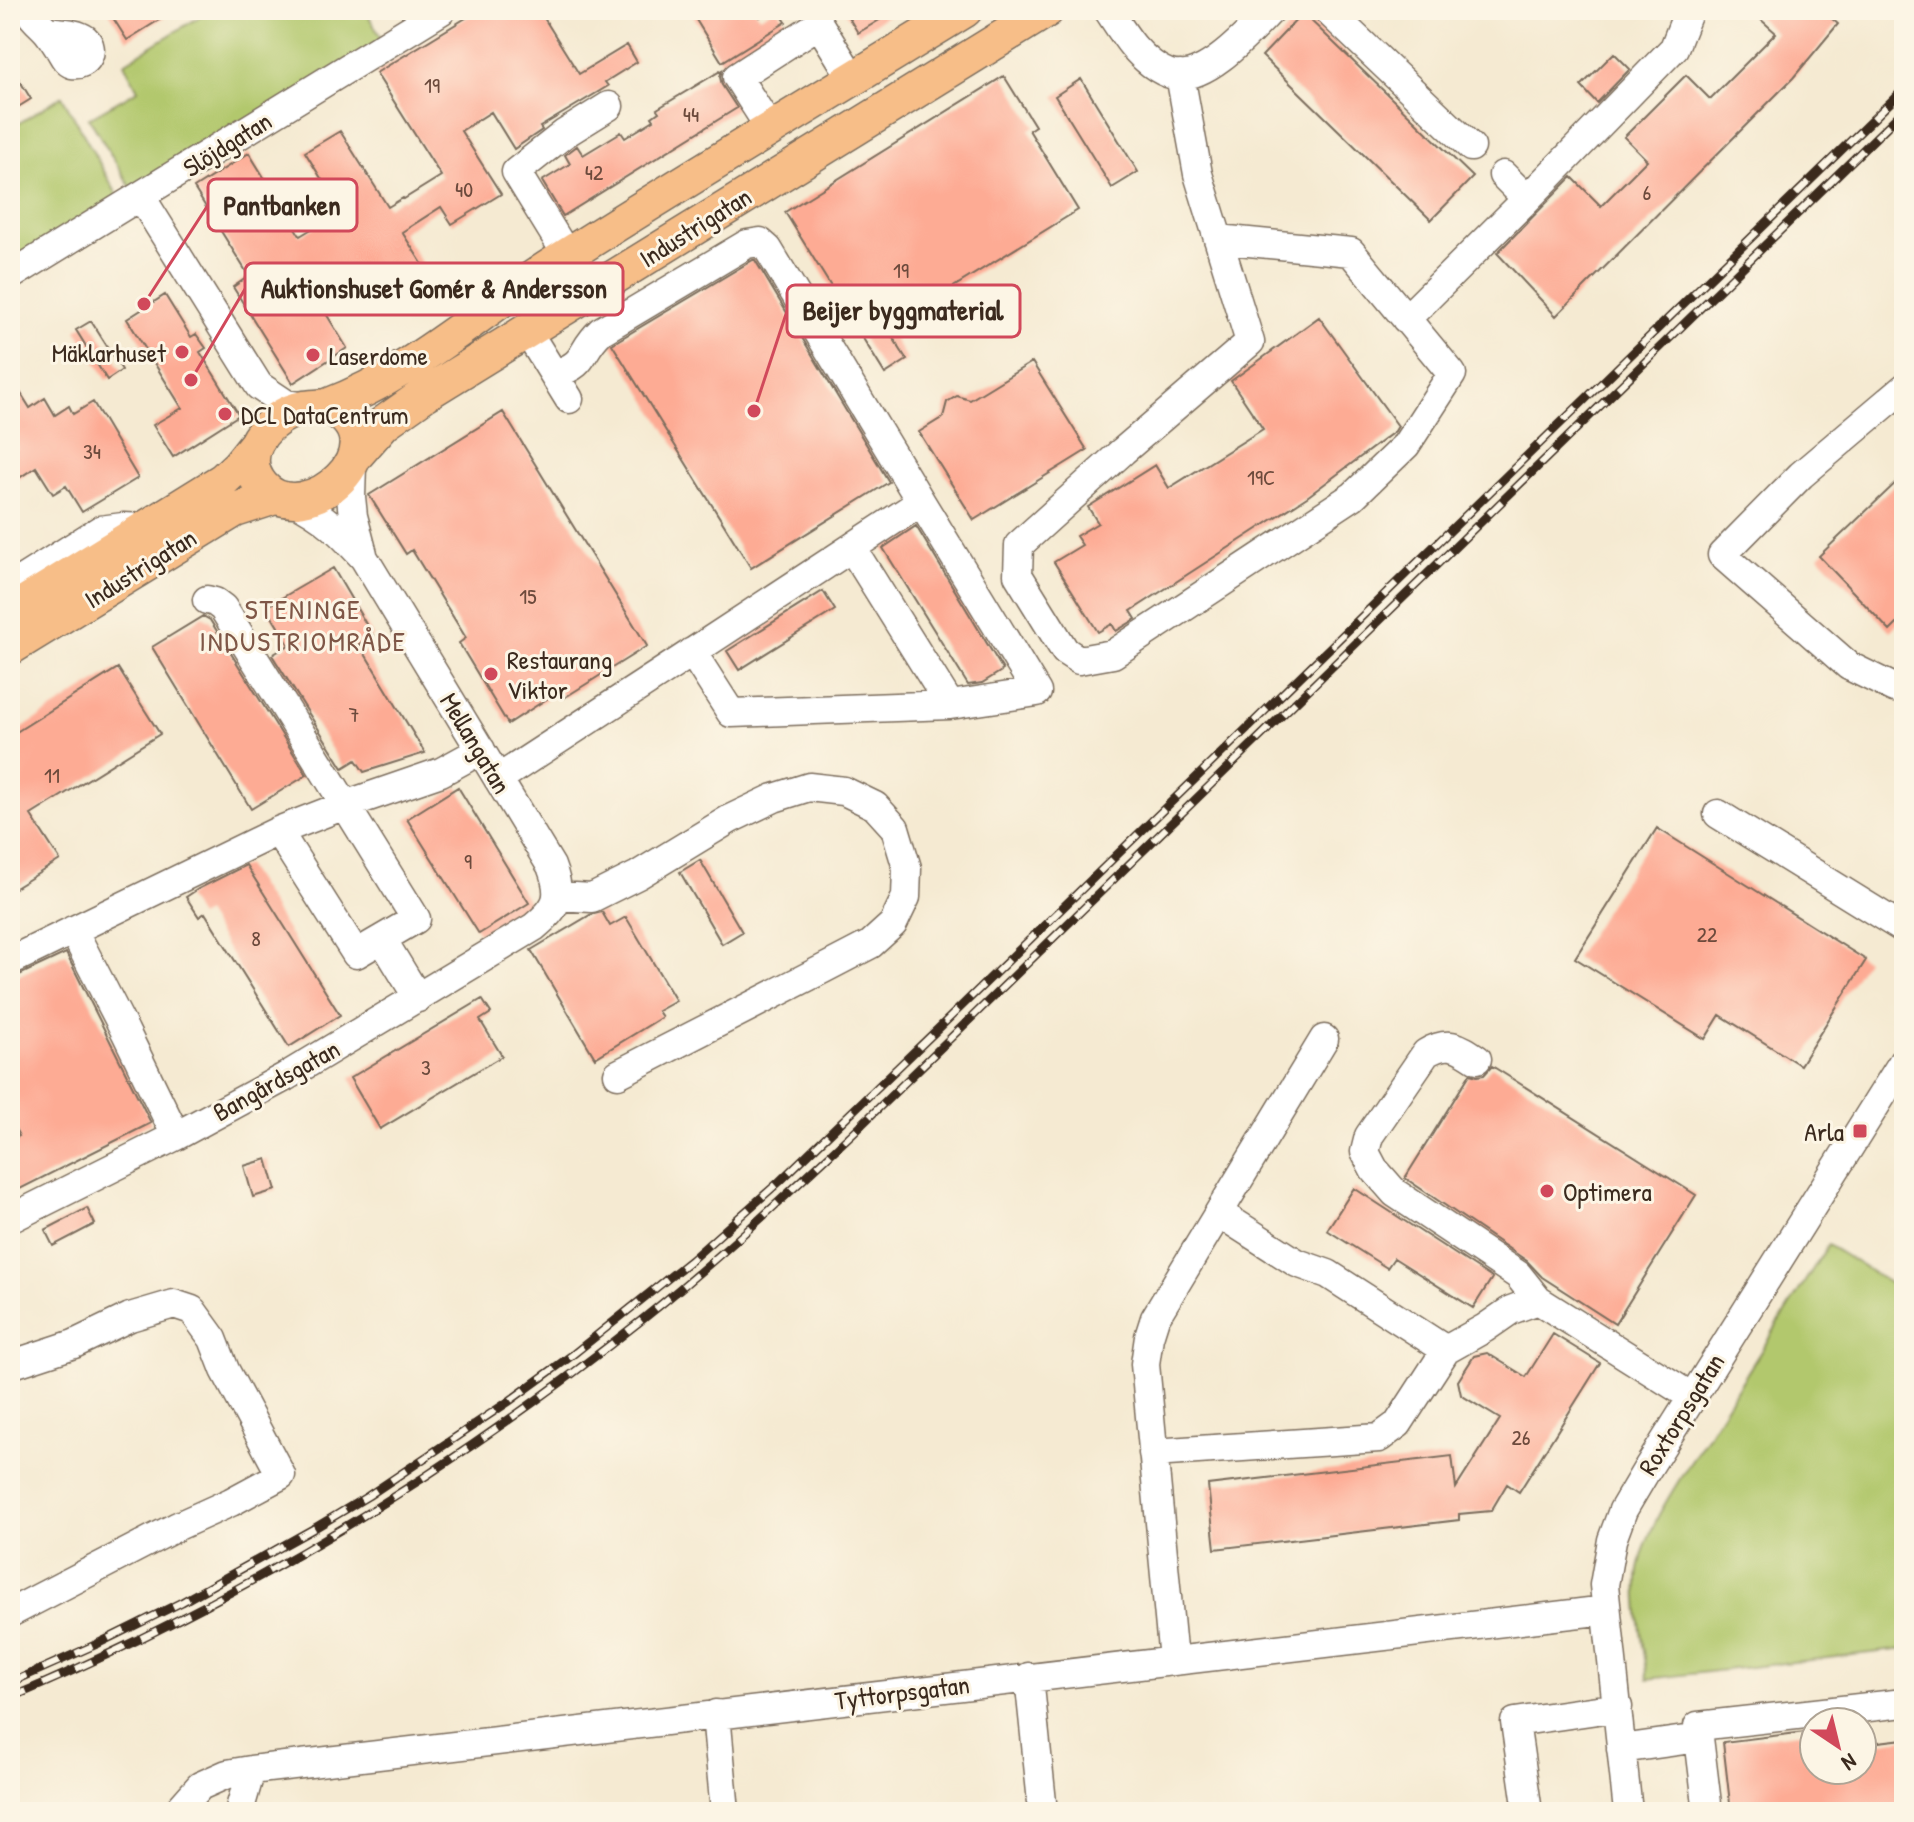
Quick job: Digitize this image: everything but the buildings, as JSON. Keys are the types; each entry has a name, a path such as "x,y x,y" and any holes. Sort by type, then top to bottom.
{"main road":[{"name":"Industrigatan","path":"317,407 354,396 392,376 567,255 965,10"},
{"name":"Industrigatan","path":"354,460 373,434 396,414 1047,10"},
{"path":"317,407 340,412 353,428 357,440 354,460 346,473 326,490 307,498 284,498 263,488 251,461 256,441 291,411 317,407"},
{"name":"Industrigatan","path":"10,612 223,480 238,466 256,441"},
{"name":"Industrigatan","path":"10,648 227,515 284,498"}],"street":[{"path":"28,10 48,31"},
{"name":"Slöjdgatan","path":"10,276 442,10"},
{"path":"1108,10 1135,49 1162,70 1180,75 1194,72 1220,59 1271,10"},
{"path":"1327,10 1471,147"},
{"path":"1406,319 1674,48 1689,10"},
{"path":"771,130 737,77 819,24 853,79"},
{"path":"1180,75 1198,174 1218,239 1250,342 1019,545 1018,575 1065,651 1079,660 1113,654 1353,496 1406,445 1452,374 1351,252 1218,239"},
{"path":"567,255 516,172 564,134 609,106"},
{"path":"1503,175 1527,199"},
{"path":"141,197 259,386 286,404 317,407"},
{"path":"554,374 575,366 591,340 601,331 747,244 760,242 768,249 1037,692 950,705 731,713 692,652"},
{"path":"527,331 569,399"},
{"path":"256,441 260,421 259,386"},
{"path":"1904,388 1801,475 1722,555 1849,666 1894,688 1904,688"},
{"name":"Mellangatan","path":"354,460 351,497 364,558"},
{"name":"Mellangatan","path":"284,498 317,513 364,558 551,866 558,896"},
{"path":"498,779 921,502"},
{"path":"10,587 100,530 146,528"},
{"path":"852,548 950,705"},
{"path":"207,600 223,608 416,919 356,954 278,831"},
{"path":"10,961 278,831 441,772 481,750"},
{"path":"558,896 592,898 638,875 730,819 774,798 809,787 844,791 875,806 895,828 907,868 906,897 893,924 871,944 618,1074"},
{"path":"1718,814 1904,929"},
{"name":"Bangårdsgatan","path":"10,1219 176,1136 285,1077 534,927 550,913 558,896"},
{"path":"73,930 176,1136"},
{"path":"382,939 418,998"},
{"path":"1173,1660 1145,1364 1149,1337 1155,1318 1324,1039"},
{"path":"1477,1059 1460,1047 1446,1046 1426,1053 1369,1136 1365,1152 1374,1169 1395,1193 1518,1275 1538,1300 1692,1397"},
{"name":"Roxtorpsgatan","path":"1628,1812 1604,1585 1612,1540 1623,1510 1904,1060"},
{"path":"1219,1213 1297,1263 1328,1274 1446,1350"},
{"path":"1153,1453 1379,1438 1398,1424 1446,1350 1511,1310 1538,1300"},
{"path":"10,1365 74,1344 130,1317 174,1304 192,1310 213,1339 225,1370 281,1475 10,1613"},
{"name":"Tyttorpsgatan","path":"177,1812 200,1786 227,1774 251,1770 1606,1610"},
{"path":"1029,1677 1043,1812"},
{"path":"1708,1812 1698,1726 1904,1703"},
{"path":"1528,1812 1515,1722 1618,1707"},
{"path":"716,1714 725,1812"},
{"path":"1621,1749 1699,1738"},
{"path":"239,1812 251,1770"}],"green space":[{"path":"211,10 365,10 383,41 134,193 89,118 138,90 124,63"},
{"path":"62,96 120,200 10,266 10,129"},
{"path":"1828,1245 1899,1289 1892,1300 1904,1308 1904,1649 1648,1679 1638,1582 1650,1533 1679,1480"}],"railway":[{"path":"10,1683 182,1602 368,1496 571,1356 691,1260 779,1182 941,1026 1904,89"},
{"path":"10,1698 178,1620 339,1530 495,1430 671,1297 856,1130 1904,110"}],"place":[{"name":"Pantbanken","path":"144,304"},
{"name":"Mäklarhuset","path":"182,352"},
{"name":"Laserdome","path":"313,355"},
{"name":"Auktionshuset Gomér & Andersson","path":"191,380"},
{"name":"Beijer byggmaterial","path":"754,411"},
{"name":"DCL DataCentrum","path":"225,414"},
{"name":"Restaurang Viktor","path":"491,674"},
{"name":"Arla","path":"1860,1131"},
{"name":"Optimera","path":"1547,1191"}],"district":[{"name":"STENINGE INDUSTRIOMRÅDE","path":"303,625"}]}
